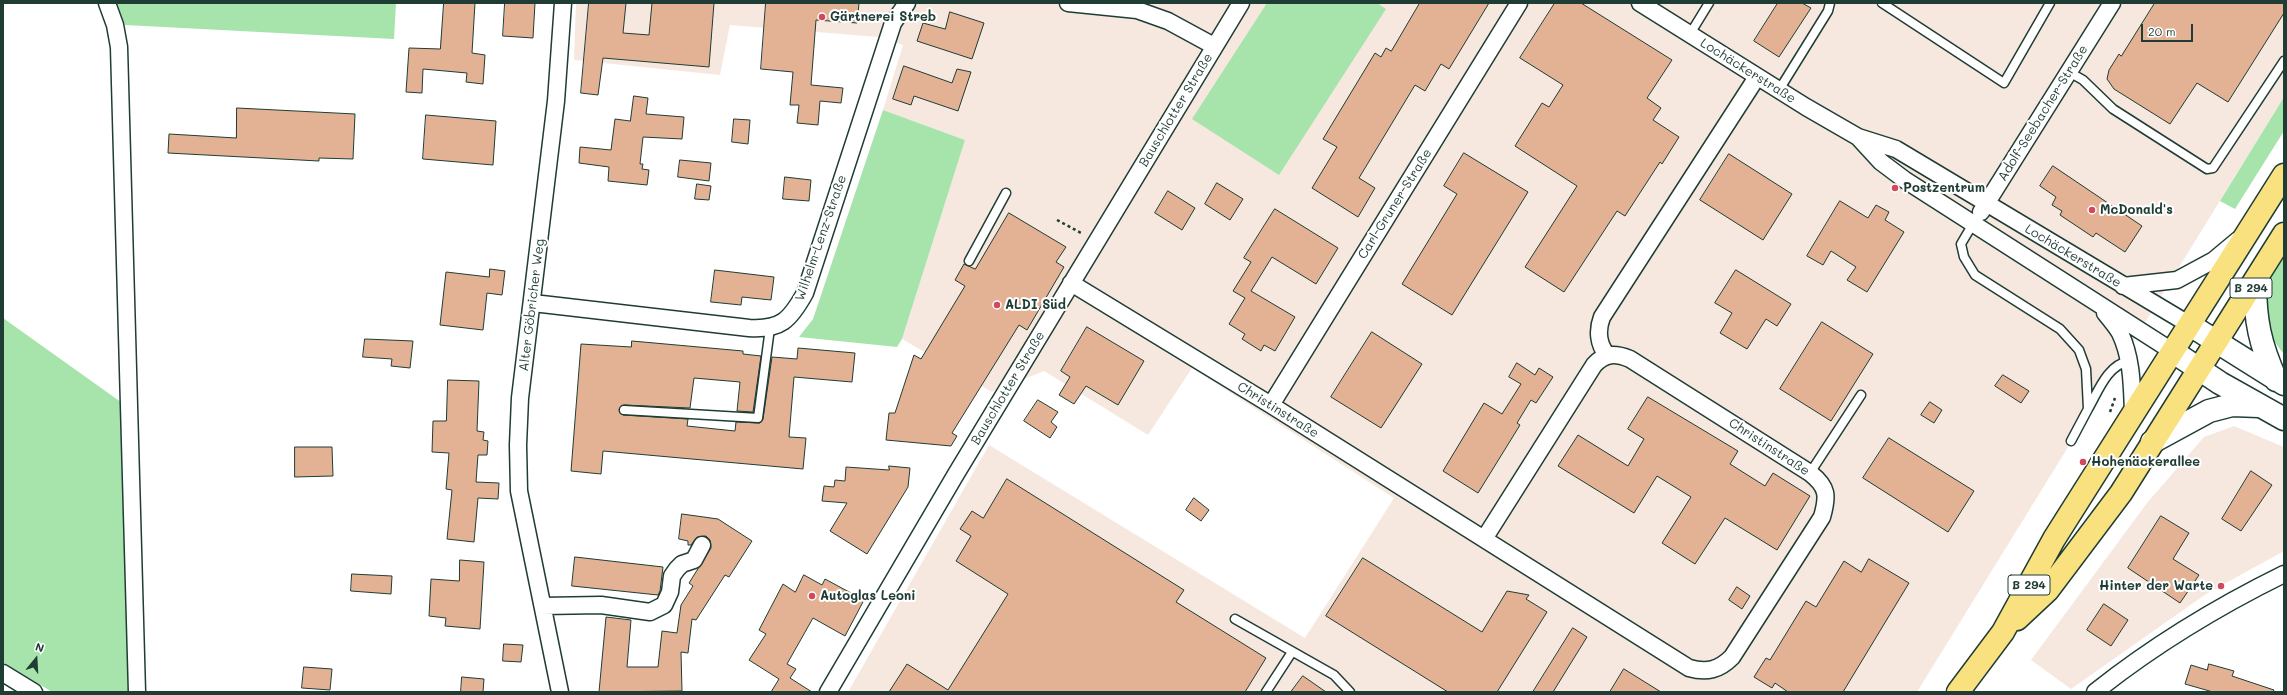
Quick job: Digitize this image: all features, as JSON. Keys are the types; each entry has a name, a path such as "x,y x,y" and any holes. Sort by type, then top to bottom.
{"main road":[{"name":"B 294","path":"1958,692 2003,632 2054,539 2132,413 2190,325 2284,175"},
{"name":"B 294","path":"2003,632 2048,590 2122,494 2152,442 2217,342 2284,234"}],"street":[{"path":"107,3 115,25 119,47 137,692"},
{"name":"Alter Göbricher Weg","path":"560,692 519,491 518,445 520,398 533,303 556,101 563,3"},
{"name":"Wilhelm-Lenz-Straße","path":"770,328 777,326 792,314 805,293 892,23 906,3"},
{"path":"1068,3 1137,10 1168,21 1214,46"},
{"name":"Bauschlotter Straße","path":"828,692 952,480 1241,3"},
{"name":"Carl-Gruner-Straße","path":"1271,405 1519,3"},
{"name":"Lochäckerstraße","path":"1640,3 1779,90 1858,137 1896,148 2190,325 2280,382"},
{"name":"Adolf-Seebacher-Straße","path":"1974,222 2070,72 2112,3"},
{"path":"1484,539 1594,365 1600,358 1607,355 1603,350 1599,337 1602,317 1758,77"},
{"name":"Lochäckerstraße","path":"1858,137 1881,162 1905,180 1974,222 2199,370 2284,419"},
{"path":"2123,286 2177,280 2214,260 2250,230"},
{"path":"2255,282 2254,307 2257,326 2268,363 2280,382"},
{"name":"Christinstraße","path":"1071,283 1271,405 1689,668 1705,671 1713,670 1726,663 1732,657 1822,517 1826,492 1820,480 1810,473 1630,359 1621,356 1607,355"},
{"path":"533,303 749,328 770,328"},
{"path":"2098,303 2120,332 2129,361 2132,413"},
{"path":"2152,442 2209,411 2232,405 2260,406"},
{"path":"543,606 601,606 644,613 656,610 666,602 674,572 682,564 694,560 702,545"},
{"path":"2104,690 2152,649 2188,625 2284,574"},
{"path":"3,674 34,692"}],"lane":[{"path":"1690,34 1708,3"},
{"path":"1779,90 1828,11 1830,3"},
{"path":"1882,3 2004,83 2050,3"},
{"path":"2070,72 2083,80 2113,109 2207,169 2213,168 2284,61"},
{"path":"969,261 1006,193"},
{"path":"1974,222 1962,244 1964,256 1976,275 2060,329 2079,350 2086,369 2088,409"},
{"path":"624,410 758,418 770,328"},
{"path":"2071,441 2110,370 2124,362 2129,361"},
{"path":"1810,473 1861,395"},
{"path":"1236,619 1292,652 1334,674 1350,692"},
{"path":"1266,692 1292,652"}],"path":[{"path":"1057,220 1096,242"},
{"path":"2109,416 2116,395"}],"shaded area":[{"path":"576,3 2284,3 2284,97 1917,692 848,692 989,445 1305,638 1394,498 1192,368 1148,435 1044,371 992,392 902,339 965,140 883,110 903,45 878,37 730,25 720,75 574,60"},
{"path":"2234,426 2284,447 2284,551 2206,594 2071,689 2031,660 2147,503 2204,437"}],"green space":[{"path":"117,3 396,3 394,39 125,25"},
{"path":"1267,3 1377,3 1386,9 1279,175 1192,119"},
{"path":"2284,97 2284,131 2235,209 2220,201"},
{"path":"883,110 965,140 902,339 897,347 799,337 813,319"},
{"path":"2284,252 2284,354 2272,337 2268,328 2264,309 2264,299 2269,276"},
{"path":"3,318 125,405 128,692 52,692 3,662"}],"building":[{"path":"444,3 475,3 472,53 485,55 483,84 466,82 467,73 423,69 422,93 406,92 409,48 440,49"},
{"path":"505,3 535,3 533,38 503,36"},
{"path":"589,3 626,3 623,33 649,35 652,3 714,3 709,67 603,58 598,95 581,93"},
{"path":"766,3 859,3 857,23 816,20 811,85 843,88 841,103 820,101 818,125 797,123 799,105 790,105 793,72 761,69"},
{"path":"1420,3 1489,3 1449,69 1441,64 1425,91 1415,85 1359,178 1375,188 1358,217 1312,188 1337,147 1323,139 1375,53 1381,57 1386,48 1391,51"},
{"path":"1555,3 1581,3 1672,60 1647,98 1661,108 1653,120 1679,137 1662,164 1660,162 1625,216 1617,211 1564,292 1525,267 1577,186 1515,146 1542,103 1549,107 1563,85 1520,58"},
{"path":"1778,3 1802,3 1811,8 1779,57 1754,41"},
{"path":"2155,3 2284,3 2284,13 2228,102 2197,83 2170,124 2114,89 2107,79 2109,70 2119,54 2121,56"},
{"path":"950,12 984,23 972,59 917,41 923,23 945,29"},
{"path":"904,66 952,83 957,69 971,72 958,111 914,96 911,105 893,99"},
{"path":"634,96 648,98 646,114 684,117 682,139 643,137 640,164 643,164 642,169 649,170 647,185 608,181 609,167 579,163 580,147 611,150 615,119 630,121"},
{"path":"237,108 355,114 353,159 319,158 319,161 168,153 169,134 236,138"},
{"path":"426,115 496,121 493,165 423,159"},
{"path":"734,119 750,120 748,144 732,142"},
{"path":"1464,153 1528,192 1452,315 1402,284 1457,194 1444,186"},
{"path":"1729,154 1792,194 1763,240 1700,200"},
{"path":"680,160 711,163 709,181 678,177"},
{"path":"2053,166 2142,226 2125,252 2096,233 2093,237 2060,215 2062,211 2052,205 2056,197 2040,186"},
{"path":"785,177 811,180 809,201 783,199"},
{"path":"1217,183 1243,199 1230,220 1205,204"},
{"path":"697,184 711,186 709,200 695,199"},
{"path":"1168,191 1195,208 1182,230 1155,213"},
{"path":"1840,201 1868,218 1876,205 1889,212 1885,220 1904,232 1867,292 1847,280 1856,267 1831,251 1823,265 1807,256"},
{"path":"1275,209 1338,248 1316,284 1272,257 1251,291 1295,317 1275,351 1264,345 1261,351 1242,339 1245,334 1229,324 1245,298 1233,291 1251,262 1244,258"},
{"name":"ALDI Süd","path":"1009,213 1066,247 1056,262 1064,267 1027,330 1019,325 952,433 957,436 951,446 886,440 889,413 895,413 914,355 921,359 965,286 955,280 964,264 975,269"},
{"path":"490,269 505,271 502,295 487,293 483,330 440,325 446,272 489,277"},
{"path":"715,270 774,277 771,300 742,297 741,305 711,302"},
{"path":"1736,270 1791,304 1777,326 1766,319 1747,349 1720,333 1732,313 1715,303"},
{"path":"1822,322 1873,354 1831,421 1780,389"},
{"path":"1087,327 1144,361 1118,405 1086,386 1074,404 1059,395 1070,377 1061,371"},
{"path":"1372,332 1422,364 1381,428 1331,397"},
{"path":"365,339 413,341 410,368 391,366 392,359 363,357"},
{"path":"632,341 743,351 743,354 761,356 753,412 737,411 740,382 694,378 690,408 624,405 619,409 623,415 688,419 687,426 735,431 736,422 760,423 763,419 772,357 797,359 798,348 855,353 852,382 794,377 789,437 806,438 803,469 603,451 601,474 571,471 581,344 631,347"},
{"path":"1517,363 1535,375 1539,368 1553,377 1536,403 1531,400 1517,423 1520,425 1478,493 1443,471 1484,403 1502,414 1521,384 1509,377"},
{"path":"2003,375 2029,391 2021,403 1995,386"},
{"path":"448,380 479,381 477,431 484,432 483,440 488,441 487,455 478,455 476,482 499,483 498,499 478,498 474,542 447,539 452,490 446,489 449,453 432,452 433,421 446,421"},
{"path":"1648,397 1738,451 1730,464 1765,486 1773,473 1810,496 1777,550 1725,518 1695,564 1662,543 1691,497 1657,476 1634,513 1558,466 1578,435 1628,466 1644,439 1628,429"},
{"path":"1038,400 1058,412 1051,422 1057,427 1050,438 1024,421"},
{"path":"1930,402 1942,410 1934,423 1921,415"},
{"path":"1889,438 1974,491 1948,532 1863,478"},
{"path":"295,447 332,447 333,476 295,477"},
{"path":"889,466 910,468 908,487 867,554 830,531 847,503 822,501 824,486 834,487 835,480 845,481 846,467 889,470"},
{"path":"2251,471 2272,485 2241,531 2222,519"},
{"path":"1007,479 1184,590 1176,602 1266,658 1245,692 889,692 907,664 948,690 1008,594 956,561 971,536 960,529 972,511 983,518"},
{"path":"1194,498 1209,510 1201,521 1186,510"},
{"path":"682,514 718,519 752,541 729,577 725,575 696,620 692,619 688,653 681,652 682,691 599,692 606,617 631,620 627,667 658,667 662,631 677,633 681,605 693,586 689,583 711,548 710,540 706,536 697,537 691,545 688,545 688,541 679,539"},
{"path":"2161,516 2189,533 2173,559 2199,575 2180,603 2128,568"},
{"path":"575,557 663,567 660,591 658,595 572,586"},
{"path":"1363,558 1482,632 1507,591 1529,595 1526,599 1547,612 1497,692 1448,692 1326,616"},
{"path":"1869,559 1909,583 1843,692 1788,692 1775,683 1772,688 1754,677 1766,658 1770,660 1806,601 1816,607 1844,561 1861,572"},
{"path":"460,560 484,562 480,629 445,626 446,618 429,616 431,579 459,581"},
{"path":"352,574 392,576 391,594 351,591"},
{"path":"804,575 822,585 825,579 864,600 845,636 813,618 787,664 796,669 790,678 812,692 771,692 779,679 749,660 766,634 759,630 783,584 795,592"},
{"path":"1737,587 1750,596 1742,609 1729,600"},
{"path":"2104,604 2128,620 2111,646 2087,630"},
{"path":"1573,628 1587,637 1553,692 1533,692"},
{"path":"504,644 523,645 521,662 503,661"},
{"path":"2209,664 2234,671 2232,676 2274,690 2273,692 2213,692 2185,684 2191,665 2207,670"},
{"path":"304,667 332,669 330,690 302,688"},
{"path":"1624,669 1661,692 1610,692"},
{"path":"1303,676 1326,692 1291,692"},
{"path":"462,677 484,679 483,692 461,692"}],"place":[{"name":"Gärtnerei Streb","path":"822,17"},
{"name":"Postzentrum","path":"1895,188"},
{"name":"McDonald's","path":"2092,210"},
{"name":"ALDI Süd","path":"997,305"},
{"name":"Hohenäckerallee","path":"2083,462"},
{"name":"Hinter der Warte","path":"2221,586"},
{"name":"Autoglas Leoni","path":"812,596"}]}
